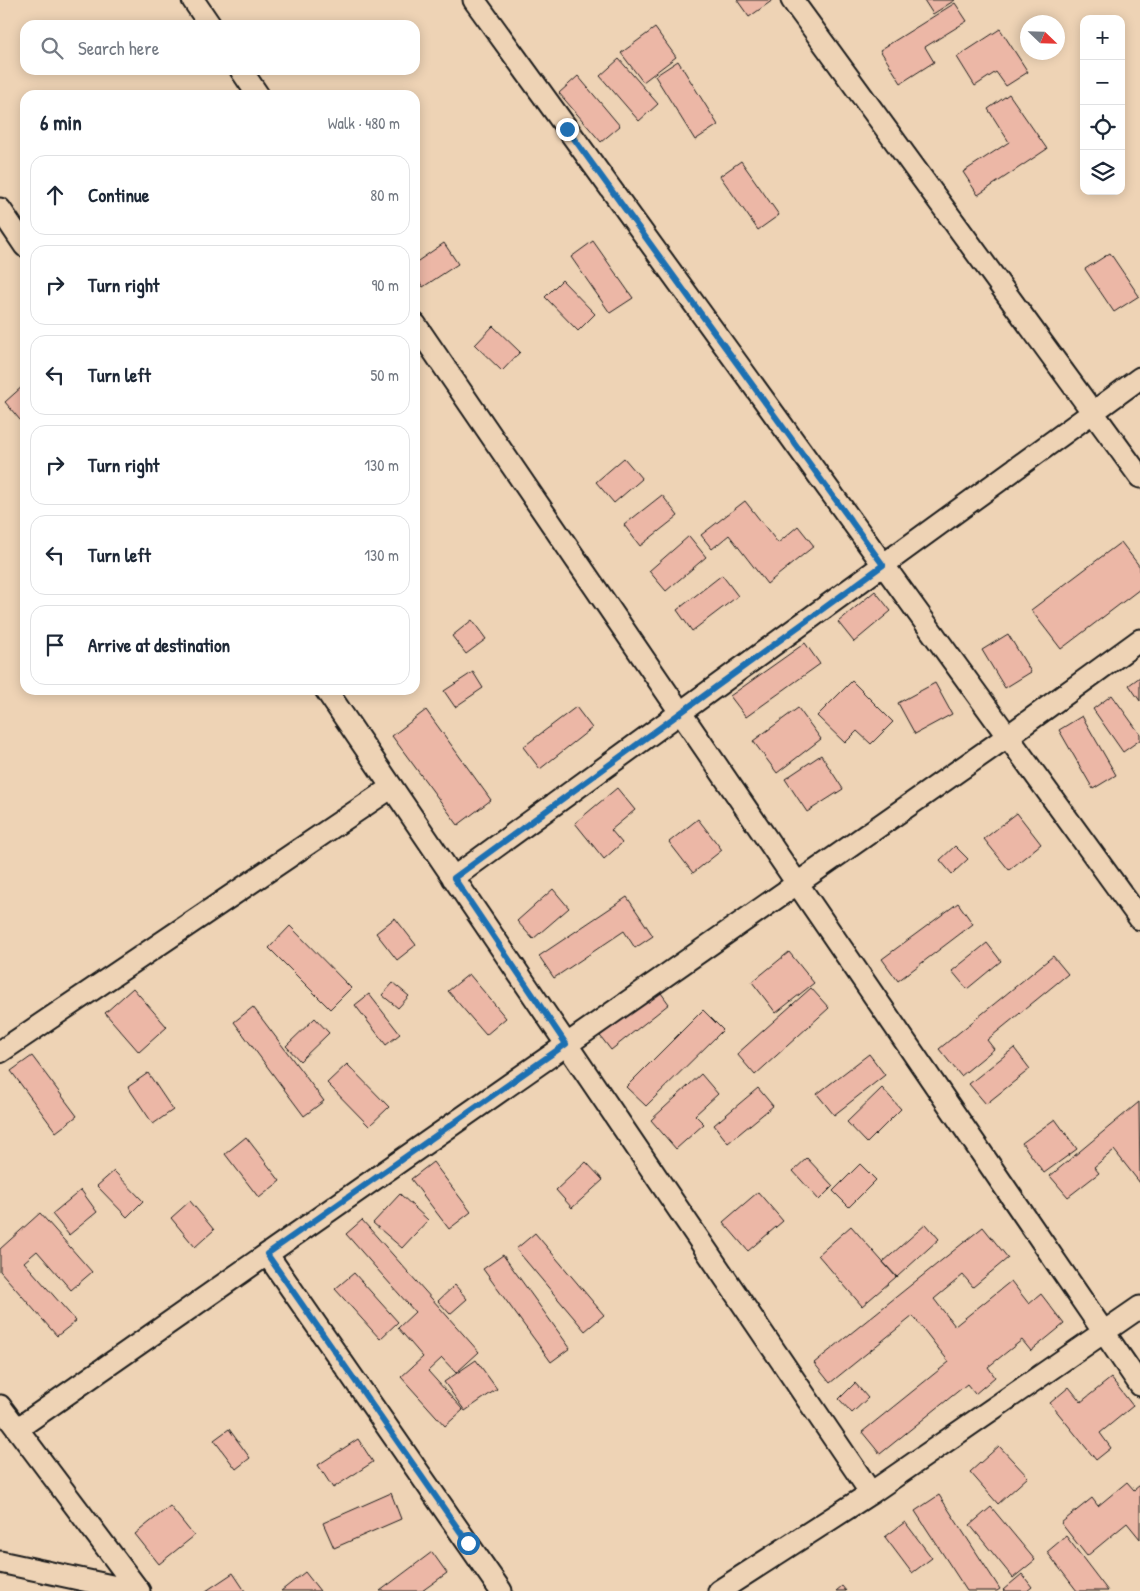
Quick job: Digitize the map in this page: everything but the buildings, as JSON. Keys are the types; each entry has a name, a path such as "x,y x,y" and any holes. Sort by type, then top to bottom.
{"street":[{"path":"193,0 207,20"},
{"path":"474,0 1140,919"},
{"path":"792,0 1140,477"},
{"path":"244,75 255,90"},
{"path":"0,210 20,239"},
{"path":"420,331 1140,1385"},
{"path":"454,878 1140,378"},
{"path":"17,1429 1008,736 1140,640"},
{"path":"329,695 871,1493"},
{"path":"0,1052 392,787"},
{"path":"267,1254 501,1591"},
{"path":"719,1591 871,1493 1140,1307"},
{"path":"0,1406 137,1591"},
{"path":"0,1562 137,1591"}],"route":[{"path":"468,1543 267,1254 566,1044 454,878 883,565 567,129"}]}
